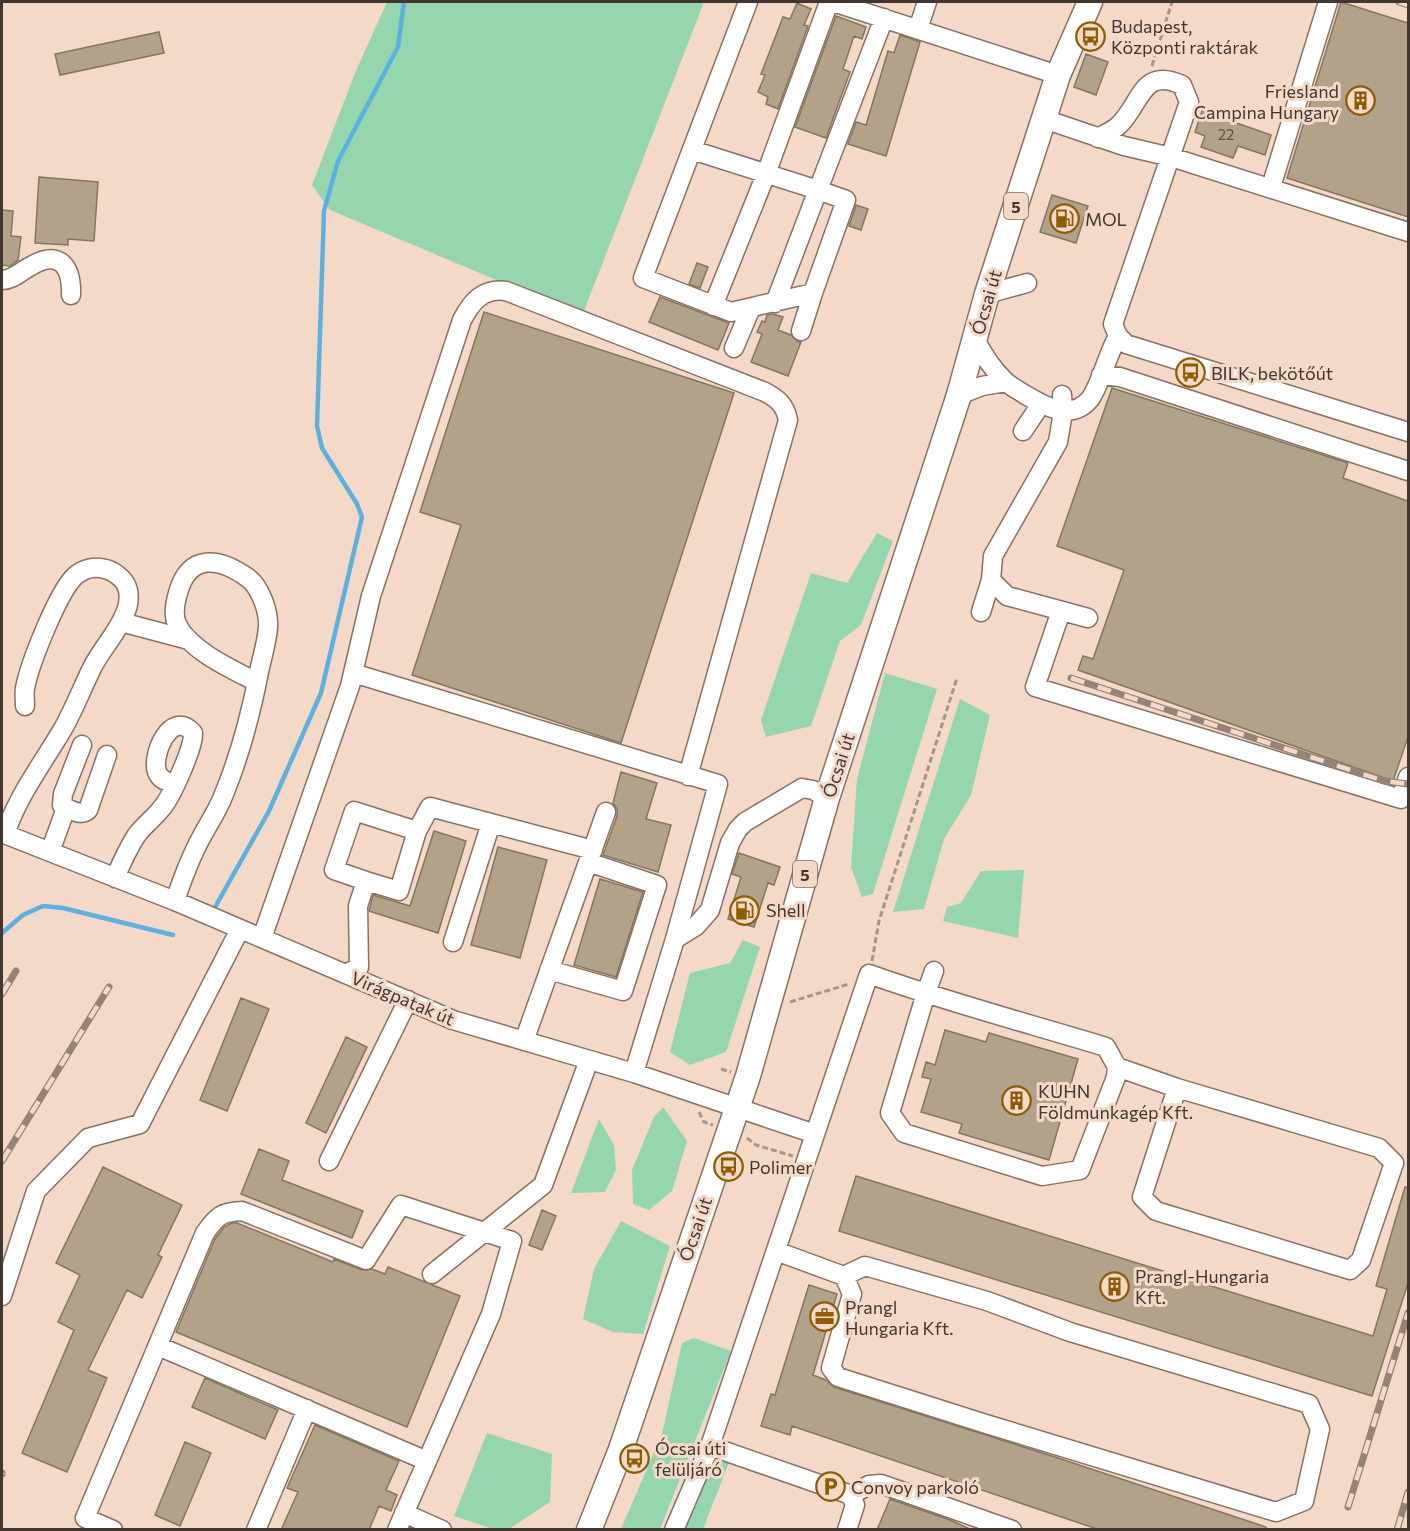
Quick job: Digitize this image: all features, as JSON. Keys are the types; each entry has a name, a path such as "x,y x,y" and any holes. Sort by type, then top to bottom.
{"main road":[{"name":"Ócsai út","path":"589,1530 620,1452 748,1076 827,798 959,395 987,294 1058,75 1090,2"}],"street":[{"path":"748,2 643,278 731,312 813,293"},
{"path":"713,306 831,2 1058,75"},
{"path":"918,29 927,2"},
{"path":"1271,187 1328,2"},
{"path":"775,303 884,18"},
{"path":"1098,138 1118,126 1145,87 1157,79 1172,80 1182,85 1189,102 1113,324 1118,336 1126,344 1408,432"},
{"path":"1044,119 1124,146 1171,156 1271,187 1408,232"},
{"path":"692,150 846,200 801,330"},
{"path":"2,280 16,276 39,262 59,261 64,264 70,276 71,295"},
{"path":"987,294 1027,283"},
{"path":"262,938 353,673 371,596 462,320 469,306 478,296 496,289 765,392 781,403 786,411 788,420 688,776"},
{"path":"735,348 751,308"},
{"path":"975,340 987,360 1006,382 1041,404 1062,403 1079,409 1091,398 1110,349 1118,336"},
{"path":"1101,375 1120,377 1408,471"},
{"path":"959,395 982,386 1006,382"},
{"path":"981,612 991,580 993,556 1058,442 1062,403"},
{"path":"1023,431 1041,404"},
{"path":"175,901 184,875 225,792 249,719 257,682 268,625 264,602 253,582 237,570 212,562 198,563 188,572 180,586 174,605 177,624 189,640 209,656 257,682"},
{"path":"3,834 30,780 63,729 93,665 127,609 129,594 126,583 108,569 86,570 75,576 60,598 42,636 25,689 25,706"},
{"path":"991,580 1007,596 1088,618"},
{"path":"1061,611 1035,687 1401,799 1408,777"},
{"path":"121,622 189,640"},
{"path":"353,673 718,784 675,939 634,1073"},
{"path":"675,939 696,926 710,910 730,843 738,829 754,816 802,788 830,765 859,700"},
{"path":"82,745 63,794 62,805 79,814 88,810 107,755"},
{"path":"115,878 125,854 137,835 165,804 174,784"},
{"path":"802,788 813,790 827,798"},
{"path":"417,831 354,811 334,870 399,891 417,831 430,807 491,823 590,856 657,885 623,991 549,970"},
{"path":"50,852 66,808"},
{"path":"524,1041 606,812"},
{"path":"453,942 491,823"},
{"name":"Virágpatak út","path":"3,834 175,901 453,1020 634,1073 815,1134"},
{"path":"346,974 359,967 358,906 366,881"},
{"path":"2,1296 36,1191 88,1138 141,1124 240,929"},
{"path":"934,971 890,1113 904,1133 1042,1176 1080,1170 1118,1067"},
{"path":"674,1530 710,1446 869,974 1106,1047 1118,1067 1177,1088 1378,1148 1394,1163 1361,1260 1350,1270 1156,1211 1143,1197 1177,1088"},
{"path":"329,1161 408,1000"},
{"path":"432,1274 543,1185 589,1060"},
{"path":"113,1530 82,1524 206,1233 214,1220 227,1212 242,1211 366,1260 402,1205 512,1241 491,1314 401,1521 442,1530"},
{"path":"776,1251 844,1276 865,1266 987,1301 1070,1332 1309,1404 1320,1428 1304,1502 1276,1512 838,1377 831,1368 852,1294 844,1276"},
{"path":"158,1346 427,1461"},
{"path":"256,1530 307,1409"},
{"path":"710,1446 851,1495 855,1504 847,1530"},
{"path":"851,1495 869,1485 881,1484 1012,1530"}],"path":[{"path":"1145,87 1172,2"},
{"path":"869,974 879,921 957,678"},
{"path":"790,1002 852,983"},
{"path":"721,1069 748,1076"}],"green space":[{"path":"387,2 704,2 582,316 330,210 312,185 355,73"},
{"path":"877,533 893,541 861,625 840,641 811,726 766,737 761,720 811,573 847,583"},
{"path":"885,673 937,689 873,894 862,897 851,867 857,779"},
{"path":"960,699 990,715 971,795 944,839 924,909 893,912"},
{"path":"1024,870 1018,938 943,921 947,907 961,903 981,871"},
{"path":"743,940 760,947 726,1052 690,1065 670,1052 690,973 730,963"},
{"path":"663,1107 687,1141 672,1191 649,1210 633,1204 632,1170 654,1117"},
{"path":"599,1119 614,1145 616,1170 605,1192 571,1193"},
{"path":"621,1221 670,1246 643,1334 613,1332 583,1319 594,1269"},
{"path":"694,1338 731,1351 660,1529 621,1529 662,1434 682,1343"},
{"path":"487,1433 552,1454 550,1502 509,1529 493,1529 454,1516"},
{"path":"724,1459 730,1460 703,1529 686,1528 710,1468"}],"building":[{"name":"Friesland Campina Hungary","path":"1341,2 1408,23 1408,217 1287,178"},
{"path":"797,3 811,9 804,25 808,26 778,109 766,104 768,97 758,92 765,75 761,74 783,17 790,19"},
{"path":"836,16 866,27 862,39 854,36 843,69 850,72 826,138 795,127"},
{"path":"159,32 164,53 60,75 55,54"},
{"path":"900,35 920,42 886,156 848,144 856,122 866,125 888,51 894,53"},
{"path":"1086,54 1108,62 1096,95 1074,87"},
{"path":"1202,111 1271,135 1265,155 1238,146 1233,158 1201,147 1205,136 1195,132"},
{"path":"39,177 98,182 94,241 68,239 68,245 35,243"},
{"name":"MOL","path":"1052,195 1088,206 1076,243 1040,232"},
{"path":"856,205 868,209 861,230 849,226"},
{"path":"2,210 13,211 11,236 21,237 18,260 10,266 2,265"},
{"path":"697,263 708,267 700,288 689,284"},
{"path":"660,297 729,323 718,350 649,322"},
{"path":"484,312 734,393 621,743 412,675 461,525 420,512"},
{"path":"767,315 783,317 778,330 801,342 788,376 751,362 762,334 757,332 762,321 765,322"},
{"path":"1112,388 1348,463 1343,478 1408,501 1408,737 1393,781 1078,670 1083,656 1093,659 1124,570 1057,546"},
{"path":"621,772 657,783 646,819 671,825 658,872 603,855 617,816 617,809 613,803"},
{"path":"434,831 466,841 438,933 369,911 373,895 410,906"},
{"path":"498,847 547,860 520,958 471,945"},
{"path":"739,853 780,867 774,885 768,883 754,927 728,919 741,877 732,874"},
{"path":"600,879 643,892 616,977 574,965"},
{"path":"241,998 269,1009 227,1111 200,1100"},
{"name":"KUHN Földmunkagép Kft.","path":"945,1030 986,1042 989,1033 1078,1059 1049,1160 959,1133 962,1124 921,1112 931,1079 922,1077 926,1062 935,1065"},
{"path":"346,1037 367,1047 326,1133 306,1123"},
{"path":"259,1149 289,1161 282,1180 363,1211 352,1238 241,1194"},
{"path":"103,1167 182,1205 158,1255 162,1257 142,1298 127,1290 88,1370 107,1378 67,1472 22,1453 74,1330 58,1322 80,1275 56,1263"},
{"name":"Prangl-Hungaria Kft.","path":"856,1176 1373,1336 1387,1289 1376,1286 1405,1187 1408,1187 1408,1283 1372,1396 839,1231"},
{"path":"542,1210 556,1216 542,1250 529,1245"},
{"path":"237,1223 333,1262 334,1259 362,1270 372,1269 385,1274 388,1267 460,1296 407,1427 176,1332 215,1239 224,1227"},
{"path":"809,1285 837,1294 813,1375 826,1380 834,1387 1055,1457 1266,1527 1266,1530 1100,1530 792,1426 790,1435 761,1426 771,1394 775,1395"},
{"path":"205,1378 278,1410 265,1439 192,1407"},
{"path":"315,1425 399,1461 386,1490 397,1495 391,1511 379,1506 369,1530 281,1530 298,1492 287,1488"},
{"path":"185,1442 211,1453 180,1526 155,1515"},
{"path":"890,1499 950,1520 972,1530 877,1530"}],"waterway":[{"path":"214,909 269,811 321,693 362,517 357,504 322,448 317,426 324,211 338,161 398,47 404,2"},
{"path":"2,933 23,915 43,906 63,908 173,935"}],"railway":[{"path":"1399,2 1408,5"},
{"path":"1071,678 1384,781 1408,784"},
{"path":"2,994 16,971"},
{"path":"2,1161 109,987"},
{"path":"1348,1507 1408,1313"},
{"path":"1397,1530 1408,1492"}],"place":[{"name":"Budapest, Központi raktárak","path":"1090,36"},
{"name":"Friesland Campina Hungary","path":"1360,101"},
{"name":"MOL","path":"1064,219"},
{"name":"BILK, bekötőút","path":"1190,373"},
{"name":"Shell","path":"745,910"},
{"name":"KUHN Földmunkagép Kft.","path":"1017,1101"},
{"name":"Polimer","path":"728,1167"},
{"name":"Prangl-Hungaria Kft.","path":"1114,1286"},
{"name":"Prangl Hungaria Kft.","path":"824,1317"},
{"name":"Ócsai úti felüljáró","path":"634,1458"},
{"name":"Convoy parkoló","path":"830,1487"}]}
